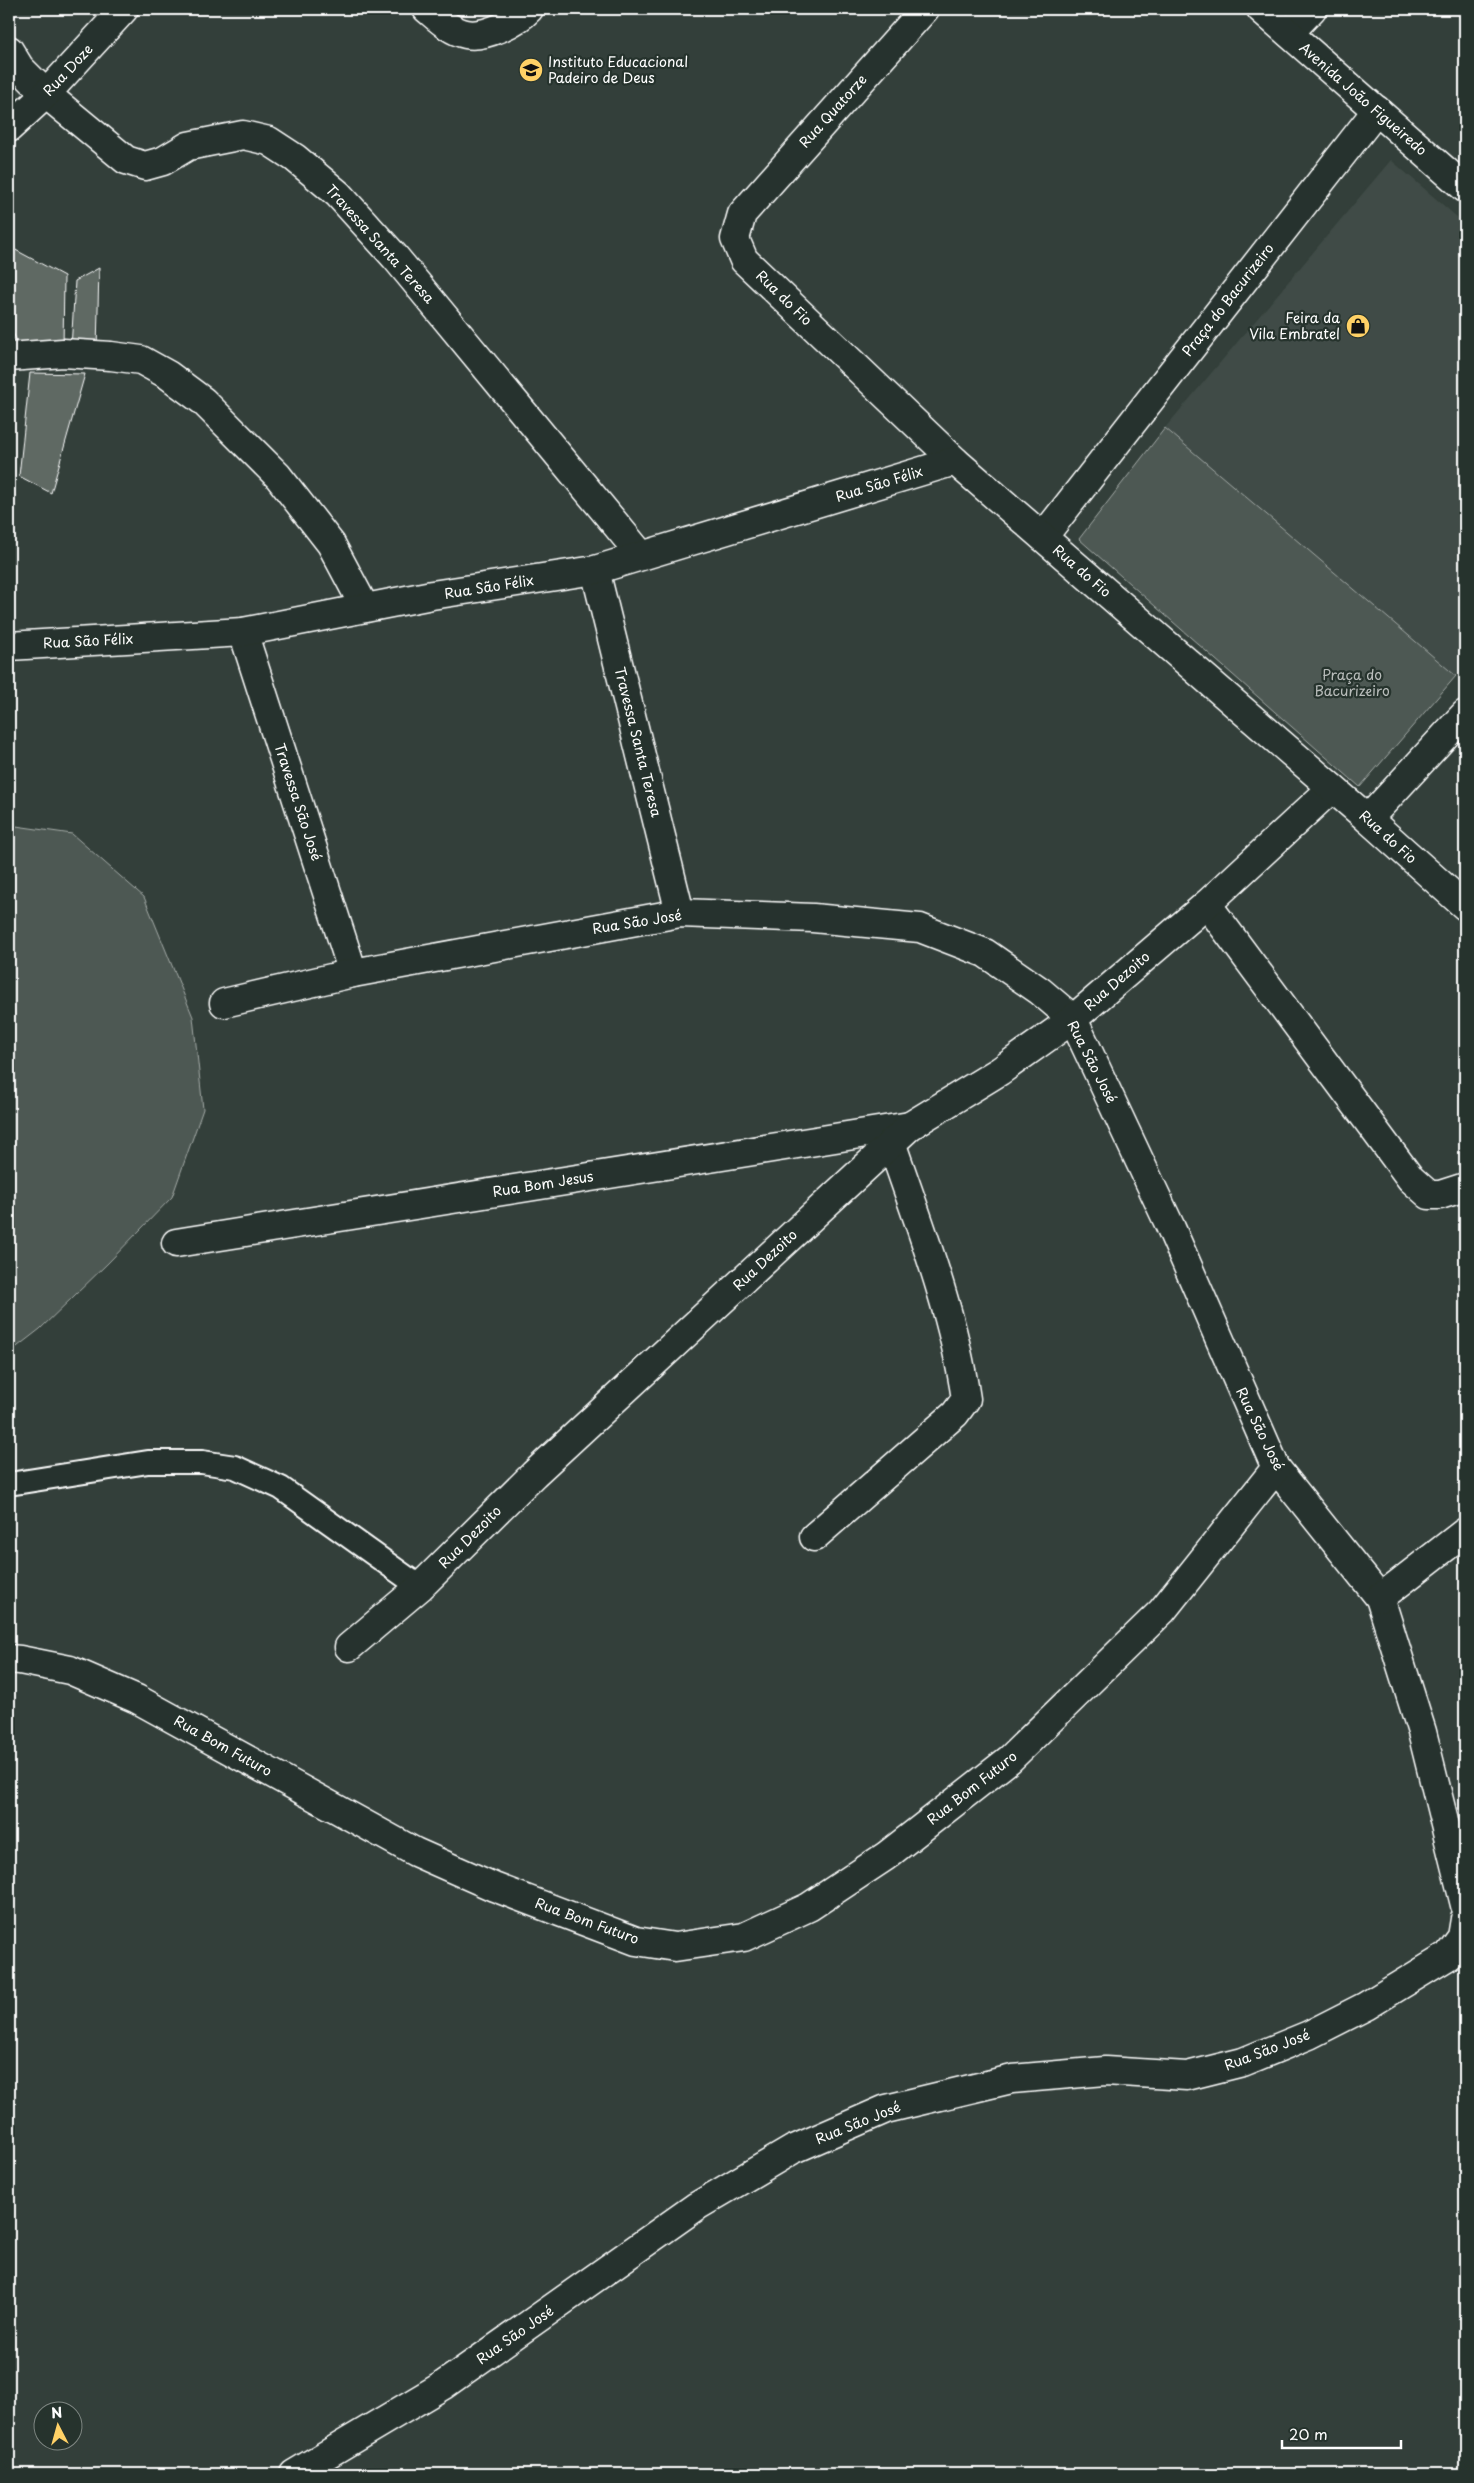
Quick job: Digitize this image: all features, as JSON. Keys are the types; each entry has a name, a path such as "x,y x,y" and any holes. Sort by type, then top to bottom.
{"street":[{"name":"Rua Doze","path":"9,128 46,94 124,9"},
{"path":"427,9 447,26 467,35 500,30 529,9"},
{"name":"Rua Quatorze","path":"742,214 925,9"},
{"name":"Avenida João Figueiredo","path":"1261,9 1465,188"},
{"path":"1289,33 1312,9"},
{"name":"Travessa Santa Teresa","path":"9,50 20,68 46,94 126,160 145,166 163,161 188,146 244,135 268,141 295,158 338,194 395,257 641,555"},
{"name":"Praça do Bacurizeiro","path":"1043,537 1377,110"},
{"name":"Rua do Fio","path":"742,214 735,240 744,260 955,461 1368,819 1465,906"},
{"path":"9,357 63,353 111,356 142,360 168,375 203,401 278,476 331,544 365,608"},
{"name":"Rua São Félix","path":"9,646 243,632 432,595 595,570 955,461"},
{"name":"Travessa Santa Teresa","path":"595,570 680,913"},
{"name":"Travessa São José","path":"243,632 353,972"},
{"path":"1368,819 1465,714"},
{"name":"Rua Dezoito","path":"349,1647 420,1587 534,1474 901,1134 1000,1071 1073,1019 1207,904 1332,788"},
{"path":"1207,904 1411,1180 1429,1195 1440,1195 1465,1187"},
{"name":"Rua São José","path":"224,1003 353,972 680,913 813,918 920,928 985,953 1040,991 1073,1019 1172,1228 1276,1468 1380,1598 1422,1732 1465,1905"},
{"path":"814,1537 955,1414 966,1399 962,1369 901,1134"},
{"name":"Rua Bom Jesus","path":"176,1243 901,1134"},
{"name":"Rua Bom Futuro","path":"9,1659 70,1670 137,1699 415,1852 494,1887 636,1941 675,1947 744,1937 809,1907 886,1856 1010,1759 1162,1611 1276,1468"},
{"path":"1380,1598 1465,1532"},
{"name":"Rua São José","path":"294,2474 442,2386 697,2206 792,2150 886,2109 1012,2079 1106,2072 1187,2076 1243,2062 1308,2035 1366,2006 1448,1956 1462,1937 1465,1919"}],"lane":[{"path":"9,1484 148,1462 202,1462 235,1467 281,1488 420,1587"}],"shaded area":[{"name":"Feira da Vila Embratel","path":"1391,160 1465,224 1465,667 1456,676 1165,428"}],"green space":[{"name":"Praça do Bacurizeiro","path":"1165,428 1456,676 1360,787 1079,539"},
{"path":"9,825 72,834 144,897 193,1017 203,1109 172,1197 40,1329 9,1353"}],"building":[{"path":"10,247 64,276 63,348 21,349 9,325"},
{"path":"99,268 97,350 71,349 75,281"},
{"path":"30,373 85,374 51,493 19,476"}],"place":[{"name":"Instituto Educacional Padeiro de Deus","path":"531,70"},
{"name":"Feira da Vila Embratel","path":"1358,326"}]}
